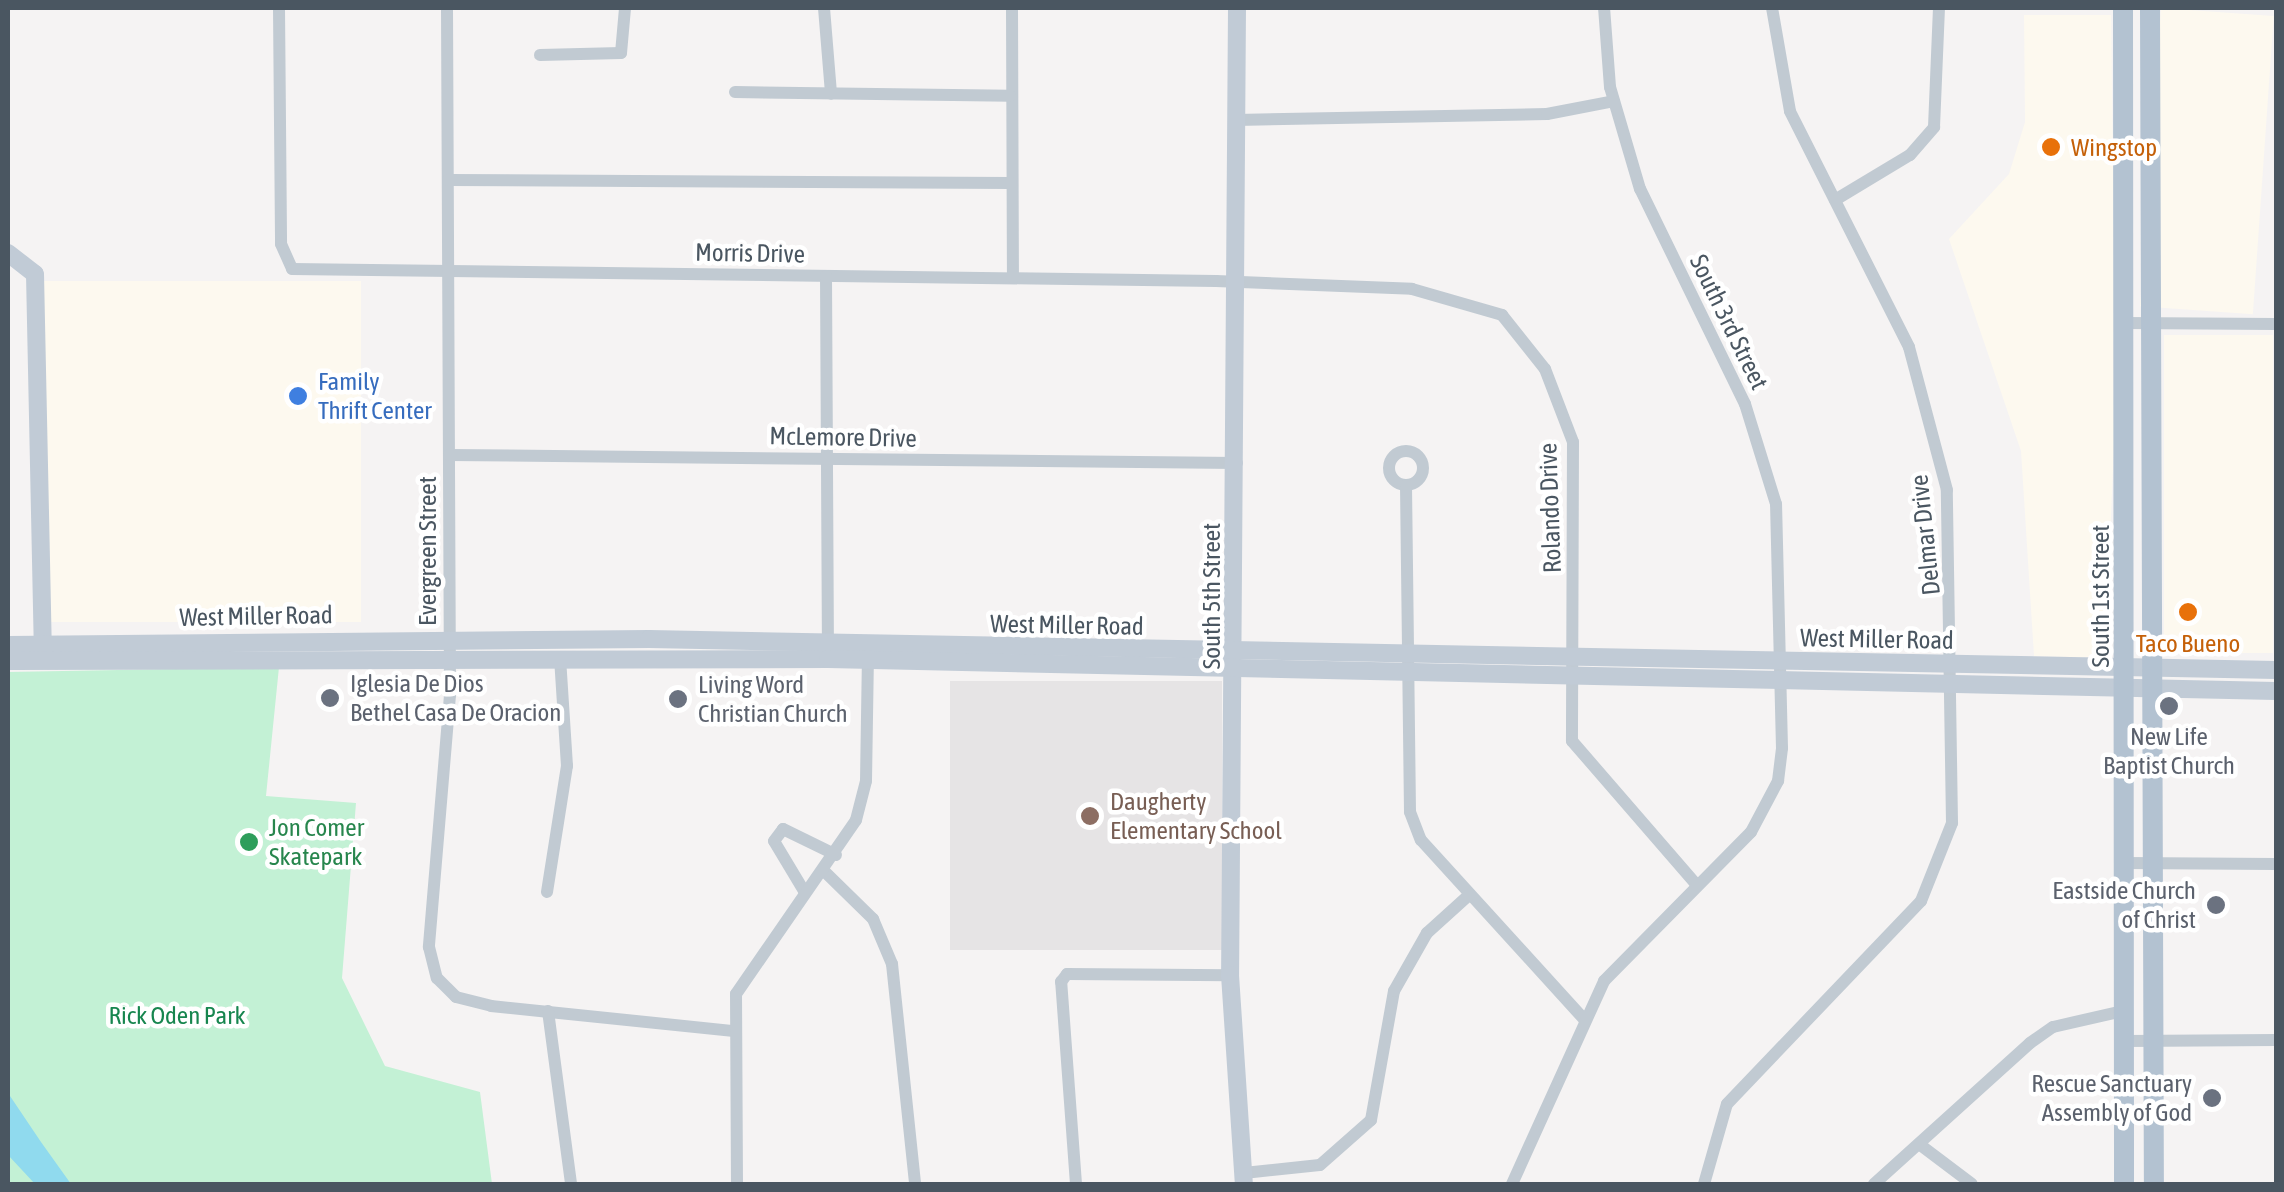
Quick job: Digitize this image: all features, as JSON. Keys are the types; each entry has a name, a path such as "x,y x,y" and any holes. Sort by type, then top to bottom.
{"main road":[{"name":"South 5th Street","path":"1238,8 1236,664 1230,976 1244,1178"},
{"name":"South 1st Street","path":"2123,8 2127,1010 2124,1184"},
{"name":"South 1st Street","path":"2150,8 2154,1184"},
{"path":"2124,127 2150,128"},
{"path":"8,253 35,274 43,652"},
{"path":"2125,520 2152,520"},
{"name":"West Miller Road","path":"8,645 43,652"},
{"name":"West Miller Road","path":"8,660 43,652 449,646 828,650 1236,664 1406,666 1573,659 1954,665 2126,678"},
{"name":"West Miller Road","path":"449,646 560,657 828,650"},
{"name":"West Miller Road","path":"1406,666 1571,678 1954,685 2126,678"},
{"path":"2126,678 2276,670"},
{"path":"2153,678 2276,691"}],"street":[{"name":"Morris Drive","path":"279,8 281,244 292,269 1013,278 1236,286"},
{"name":"Evergreen Street","path":"447,8 449,646 428,947 436,978 456,996 548,1012 732,1031"},
{"path":"540,55 621,53 625,8"},
{"path":"824,8 831,94"},
{"path":"1012,8 1013,278"},
{"name":"South 3rd Street","path":"1512,1184 1584,1019 1634,944 1768,808 1782,748 1781,662 1769,476 1711,327 1640,189 1614,101 1604,8"},
{"name":"Delmar Drive","path":"1704,1184 1740,1086 1941,870 1952,823 1954,665 1947,490 1925,394 1870,257 1835,200 1780,80 1772,8"},
{"path":"1835,200 1910,154 1934,127 1940,8"},
{"path":"735,92 1010,96"},
{"path":"1236,120 1547,114 1614,101"},
{"path":"448,180 1012,183"},
{"path":"826,276 828,650"},
{"name":"Rolando Drive","path":"1236,286 1444,294 1502,314 1524,335 1573,442 1573,659 1569,724 1581,755 1696,884"},
{"path":"2124,323 2276,324"},
{"name":"McLemore Drive","path":"449,454 1237,464"},
{"path":"1406,485 1410,812 1421,840 1584,1019"},
{"path":"738,1184 732,1031 745,972 836,855 866,781 867,652"},
{"path":"547,892 567,766 560,657"},
{"path":"804,892 774,841 783,829 836,855"},
{"path":"2124,864 2276,864"},
{"path":"824,871 873,920 892,964 915,1184"},
{"path":"1244,1178 1320,1165 1371,1120 1394,991 1426,933 1468,895"},
{"path":"1076,1184 1067,974 1230,976"},
{"path":"1874,1184 2053,1027 2127,1010"},
{"path":"548,1012 571,1184"},
{"path":"2126,1041 2276,1040"},
{"path":"1919,1144 1972,1184"}],"shaded area":[{"path":"2161,8 2274,16 2253,314 2140,306"},
{"path":"2024,15 2111,15 2116,397 2105,658 2034,656 2021,451 1949,239 2009,174 2025,122"},
{"path":"43,281 361,281 361,622 43,622"},
{"path":"2164,335 2273,335 2273,653 2164,653"},
{"name":"Daugherty Elementary School","path":"950,681 1222,681 1222,950 950,950"}],"green space":[{"name":"Rick Oden Park","path":"279,667 266,796 356,803 342,978 385,1066 480,1092 492,1184 8,1184 8,672"}],"water":[{"path":"8,1093 71,1184 35,1184 8,1155"}],"place":[{"name":"Wingstop","path":"2051,147"},
{"name":"Family Thrift Center","path":"298,396"},
{"name":"Taco Bueno","path":"2188,612"},
{"name":"Iglesia De Dios Bethel Casa De Oracion","path":"330,698"},
{"name":"Living Word Christian Church","path":"678,699"},
{"name":"New Life Baptist Church","path":"2169,706"},
{"name":"Daugherty Elementary School","path":"1090,816"},
{"name":"Jon Comer Skatepark","path":"249,842"},
{"name":"Eastside Church of Christ","path":"2216,905"},
{"name":"Rescue Sanctuary Assembly of God","path":"2212,1098"}]}
